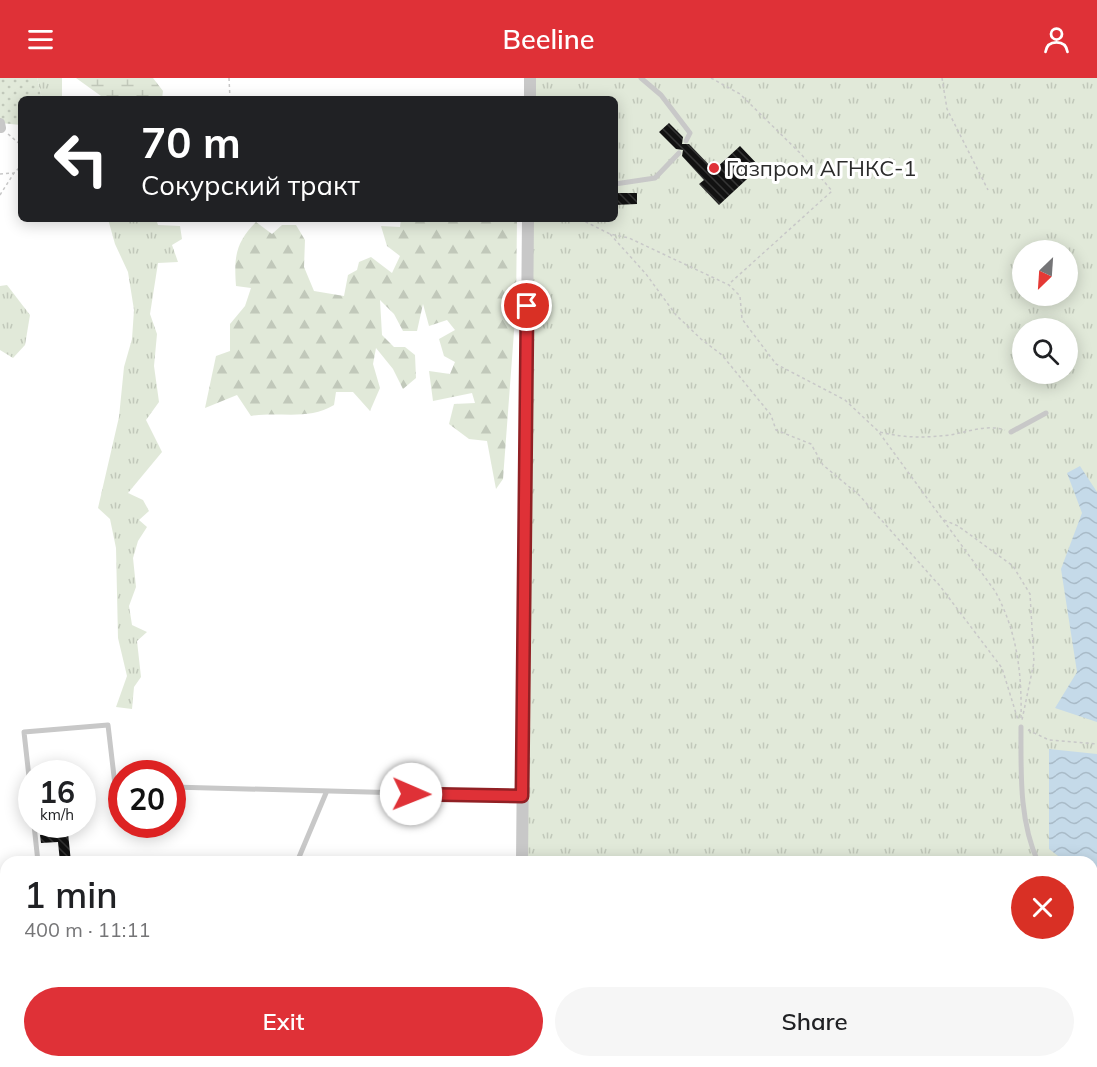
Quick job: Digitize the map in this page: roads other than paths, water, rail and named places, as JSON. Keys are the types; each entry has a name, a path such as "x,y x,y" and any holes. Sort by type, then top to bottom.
{"street":[{"path":"530,78 530,96"},
{"path":"0,123 0,128"},
{"path":"522,856 528,222"}],"lane":[{"path":"641,78 661,94 690,133 686,141"},
{"path":"618,183 655,177 679,153"},
{"path":"1011,432 1046,413"},
{"path":"27,760 24,732 108,725 112,760"},
{"path":"1021,727 1021,786 1027,838 1035,856"},
{"path":"186,788 326,793 522,796"},
{"path":"300,856 326,793"},
{"path":"35,838 37,856"}],"water":[{"path":"1080,466 1097,492 1097,722 1055,708 1077,672 1061,569 1082,513 1067,473"},
{"path":"1049,749 1097,754 1097,856 1058,856 1049,849"}],"place":[{"name":"Газпром АГНКС-1","path":"714,168"}]}
